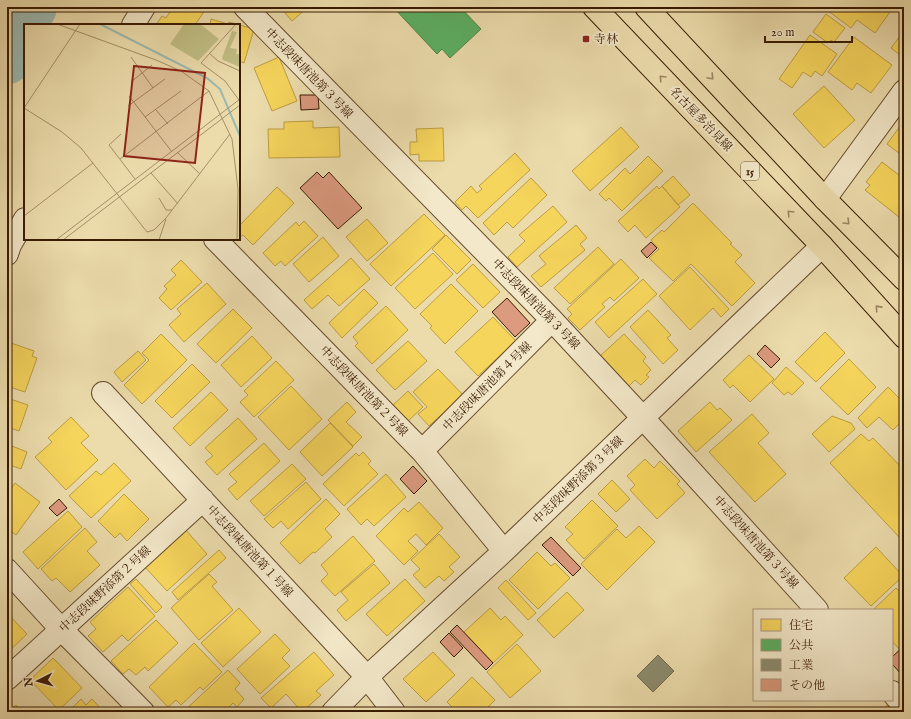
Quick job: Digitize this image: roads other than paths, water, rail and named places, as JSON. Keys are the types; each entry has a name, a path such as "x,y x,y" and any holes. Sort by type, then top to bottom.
{"main road":[{"name":"名古屋多治見線","path":"594,7 822,246 904,337"},
{"path":"646,7 825,199 904,279"}],"street":[{"path":"135,24 144,7"},
{"name":"中志段味唐池第３号線","path":"245,7 552,320 816,609"},
{"path":"825,199 904,92"},
{"path":"7,254 10,245 24,221"},
{"name":"中志段味唐池第２号線","path":"216,240 422,451 504,551"},
{"name":"中志段味野添第３号線","path":"333,712 367,677 504,551 822,246"},
{"name":"中志段味唐池第４号線","path":"422,451 552,320"},
{"name":"中志段味唐池第１号線","path":"103,393 367,677 394,712"},
{"name":"中志段味野添第２号線","path":"7,679 203,500"},
{"path":"7,570 143,712"},
{"path":"893,693 904,706"}],"waterway":[{"path":"7,58 8,45 31,7"}],"place":[{"name":"寺林","path":"586,39"}]}
